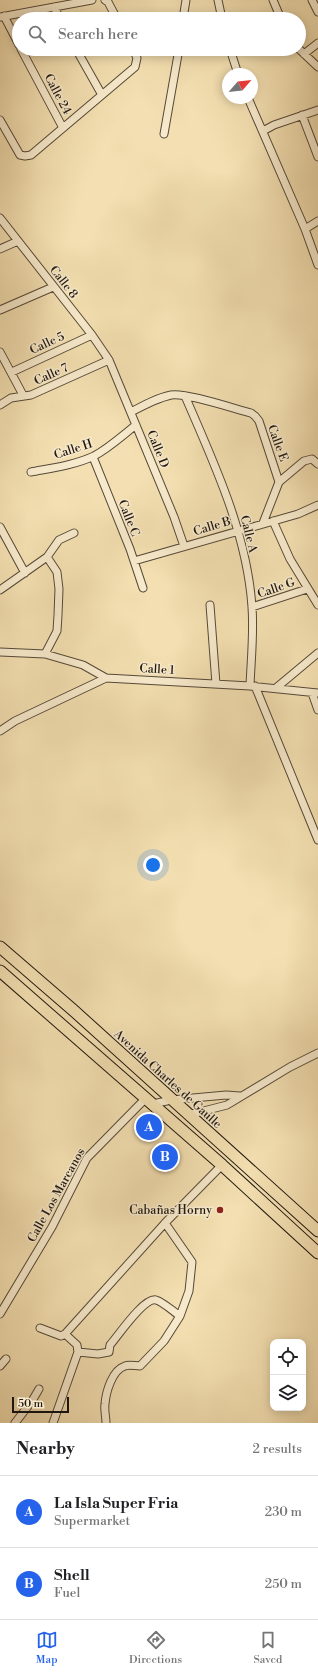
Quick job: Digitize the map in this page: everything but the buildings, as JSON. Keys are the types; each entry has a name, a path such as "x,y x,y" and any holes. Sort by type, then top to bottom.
{"main road":[{"name":"Avenida Charles de Gaulle","path":"0,947 73,1010 318,1231"},
{"path":"0,971 222,1165 318,1253"}],"street":[{"path":"28,12 92,0"},
{"path":"105,0 108,2 113,12"},
{"path":"185,12 188,0"},
{"path":"218,0 221,12"},
{"path":"273,0 278,12"},
{"path":"312,0 318,12"},
{"path":"54,7 56,12"},
{"path":"12,15 2,17 12,33"},
{"path":"306,49 318,43"},
{"path":"306,55 318,67"},
{"name":"Calle 24","path":"25,56 63,128"},
{"path":"80,56 102,96"},
{"path":"0,120 20,155 31,155 136,67 138,63 136,56"},
{"path":"164,134 178,56"},
{"path":"232,56 236,68"},
{"path":"251,104 305,229 318,265"},
{"path":"263,131 274,125 318,110"},
{"path":"302,115 318,157"},
{"path":"0,132 8,134"},
{"name":"Calle 8","path":"0,218 92,335 109,360"},
{"path":"305,229 318,221"},
{"path":"0,249 18,241"},
{"path":"0,310 53,287"},
{"name":"Calle 5","path":"12,372 92,335"},
{"path":"0,352 23,395"},
{"name":"Calle 7","path":"0,405 11,398 31,395 109,360"},
{"name":"Calle D","path":"109,360 174,517 184,546"},
{"path":"131,412 152,401 173,394 185,396"},
{"name":"Calle E","path":"185,396 250,413 255,416 259,421 279,482"},
{"name":"Calle A","path":"185,396 212,460 232,512 237,530 246,569 252,607 253,686"},
{"name":"Calle H","path":"31,472 75,463 93,457 136,425"},
{"name":"Calle C","path":"93,457 134,561 143,588"},
{"path":"263,523 279,482 304,461 312,459 318,464"},
{"name":"Calle B","path":"134,561 237,530 298,514 318,505"},
{"path":"273,521 290,559 318,605"},
{"path":"0,528 25,573"},
{"path":"0,590 47,557 59,540 74,533"},
{"path":"45,654 57,631 59,589 57,572 47,557"},
{"name":"Calle G","path":"252,607 307,588"},
{"path":"210,605 216,684"},
{"name":"Calle 1","path":"0,652 45,654 83,665 106,678 253,686 315,693"},
{"path":"276,688 318,653"},
{"path":"0,731 15,721 106,678"},
{"path":"253,686 318,840"},
{"path":"315,693 318,710"},
{"path":"188,1115 227,1105 240,1096 318,1053"},
{"path":"149,1101 240,1096"},
{"name":"Calle Los Marcanos","path":"0,1314 52,1227 87,1158 149,1101"},
{"path":"40,1328 61,1336 65,1334 165,1223 222,1165"},
{"path":"106,1423 105,1404 108,1387 113,1377 120,1368 126,1365 140,1366 164,1340 180,1316 189,1291 192,1262 165,1223"},
{"path":"78,1352 98,1354 108,1352 110,1345 141,1307 150,1300 156,1300 180,1316"},
{"path":"54,1423 78,1352 77,1345 65,1334"},
{"path":"0,1366 6,1359"},
{"path":"15,1423 39,1390"}],"place":[{"name":"La Isla Super Fria","path":"149,1127"},
{"name":"Shell","path":"165,1157"},
{"name":"Cabañas Horny","path":"220,1210"}]}
